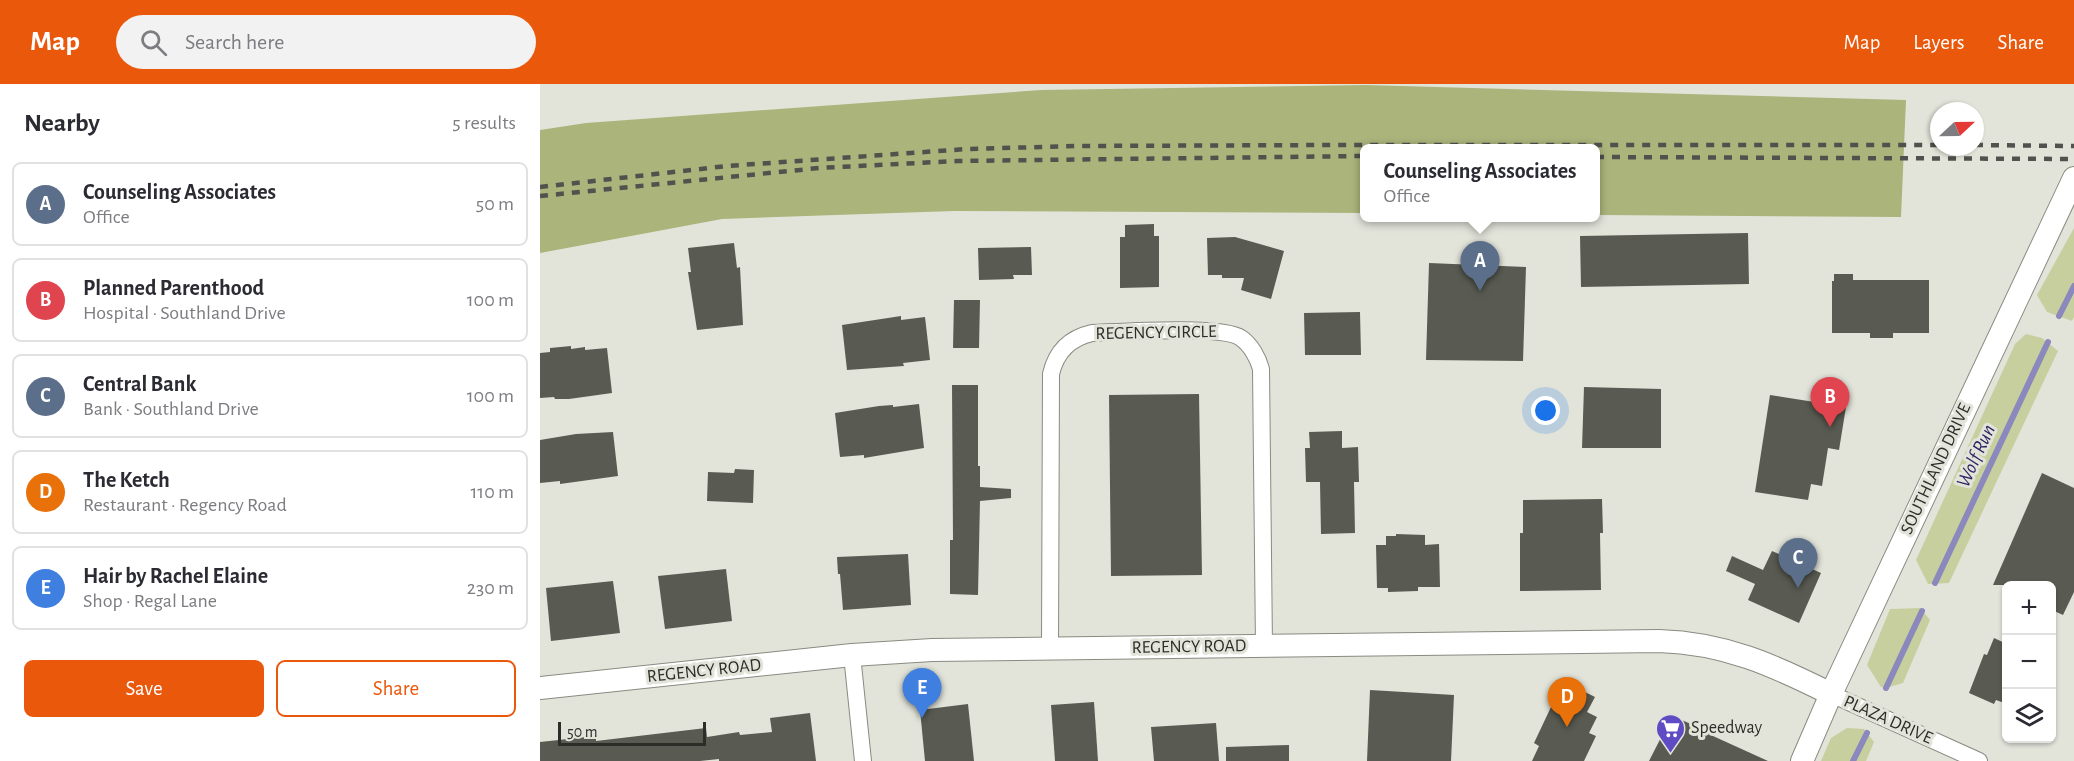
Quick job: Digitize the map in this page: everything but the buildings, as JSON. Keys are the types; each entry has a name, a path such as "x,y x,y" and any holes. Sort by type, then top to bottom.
{"street":[{"name":"SOUTHLAND DRIVE","path":"1802,761 1831,694 2074,178"},
{"name":"REGENCY CIRCLE","path":"1050,648 1051,374 1056,358 1073,340 1092,333 1218,331 1241,338 1250,347 1261,369 1264,646"},
{"name":"REGENCY ROAD","path":"540,688 852,655 932,650 1688,642 1708,645 1758,660 1831,694"},
{"path":"852,655 863,761"},
{"name":"PLAZA DRIVE","path":"1831,694 1979,761"}],"green space":[{"path":"1365,85 1906,100 1901,217 1600,215 1600,144 1360,144 1360,213 954,211 722,219 540,253 540,130 586,123 1041,90"},
{"path":"2074,228 2074,317 2072,321 2047,312 2037,295"},
{"path":"2026,334 2042,338 2058,351 1949,583 1928,584 1916,560 2015,344"},
{"path":"1920,608 1930,620 1903,683 1886,688 1881,687 1867,665 1890,609"},
{"path":"1847,728 1864,729 1874,742 1866,761 1821,761 1831,738"}],"waterway":[{"name":"Wolf Run","path":"2059,316 2074,286"},
{"name":"Wolf Run","path":"1935,583 2048,342"},
{"name":"Wolf Run","path":"1886,688 1922,611"},
{"name":"Wolf Run","path":"1853,761 1867,733"}],"railway":[{"path":"540,187 727,166 967,149 1078,146 1360,145"},
{"path":"1600,145 1930,145"},
{"path":"1984,145 2074,146"},
{"path":"540,196 819,168 957,161 1360,156"},
{"path":"1600,157 2074,159"}],"place":[{"name":"Counseling Associates","path":"1480,291"},
{"name":"Planned Parenthood","path":"1830,427"},
{"name":"Central Bank","path":"1798,588"},
{"name":"Hair by Rachel Elaine","path":"922,718"},
{"name":"The Ketch","path":"1567,727"},
{"name":"Speedway","path":"1670,754"}]}
